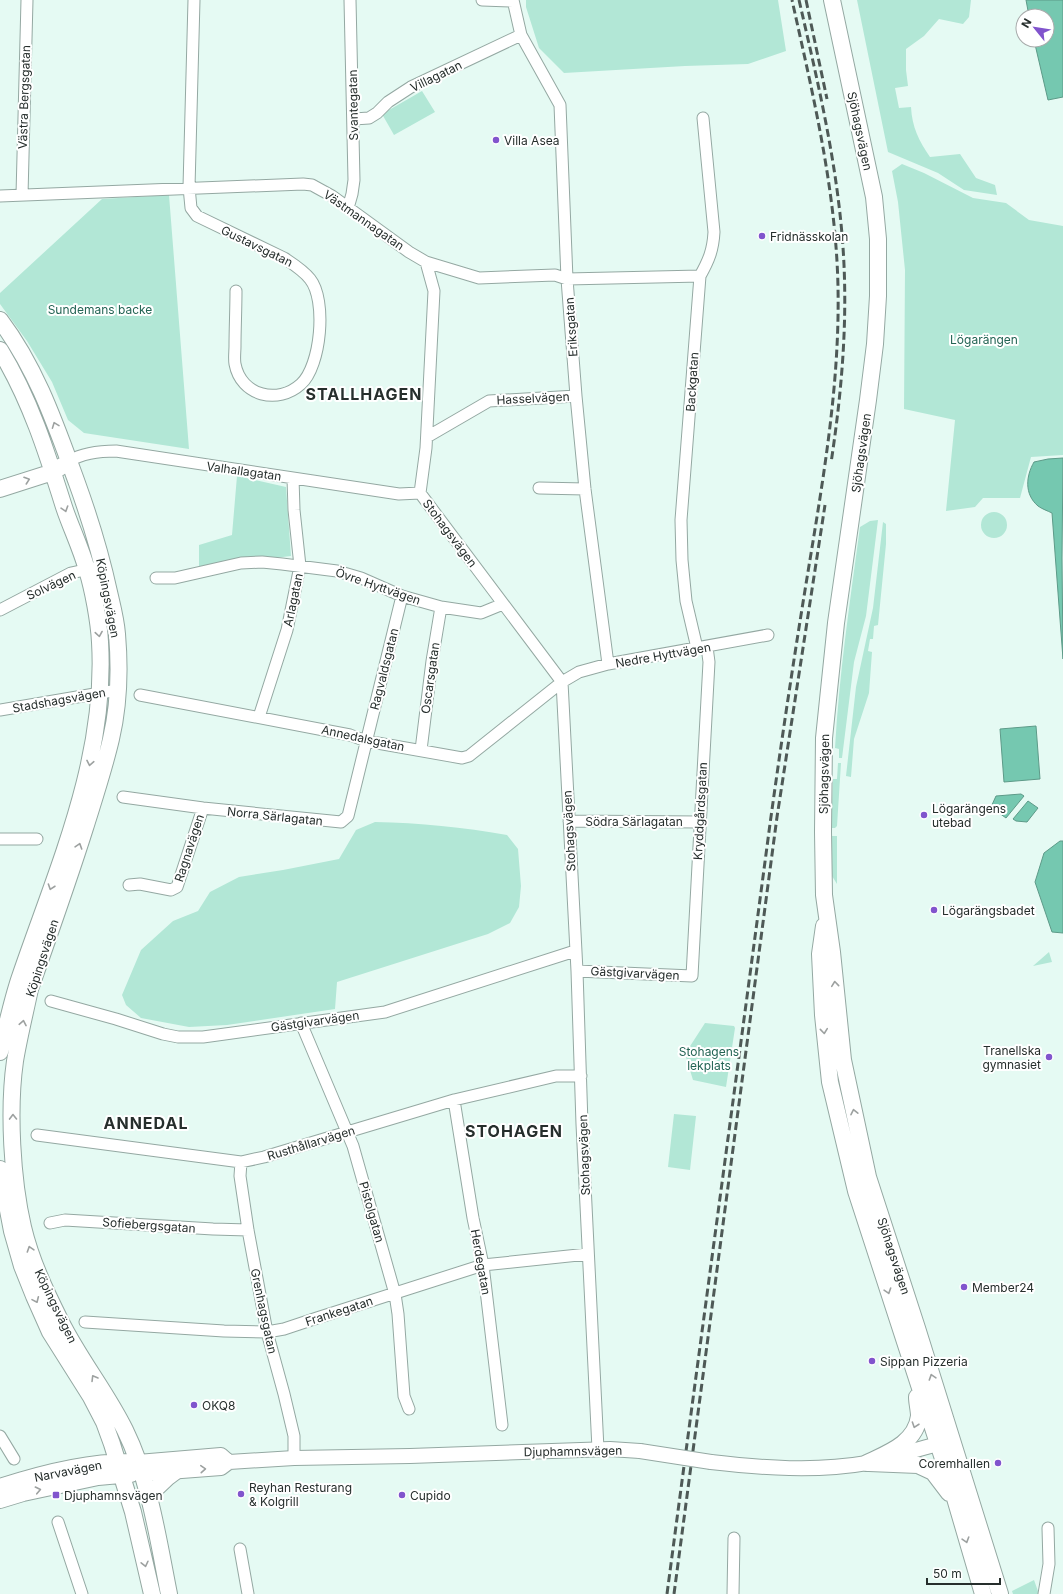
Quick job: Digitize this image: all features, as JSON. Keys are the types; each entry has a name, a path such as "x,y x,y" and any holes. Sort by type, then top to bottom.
{"main road":[{"name":"Sjöhagsvägen","path":"832,0 874,197 878,239 878,296 875,344 836,623 824,738 824,895 832,952 843,1060 868,1178 945,1442 955,1502 982,1594"},
{"name":"Köpingsvägen","path":"0,320 30,366 43,394 69,461 103,566 117,632 118,690 111,739 102,773 8,1060 12,1093 14,1170 23,1228 39,1276 62,1324 125,1430 130,1468 129,1501 152,1594"},
{"name":"Köpingsvägen","path":"0,350 19,383 28,404 53,472 66,514 87,569 100,642 97,725 90,765 82,795 20,977 0,1052"},
{"path":"0,489 53,472 69,461"},
{"name":"Sjöhagsvägen","path":"826,908 820,954 823,1015 830,1082 856,1191 914,1373 945,1442"},
{"path":"838,1117 853,1142 862,1151 859,1165 874,1220 876,1254"},
{"name":"Köpingsvägen","path":"0,1169 12,1231 22,1266 50,1332 92,1397 101,1405 130,1468 148,1496 169,1594"},
{"path":"867,1463 897,1448 912,1434 918,1416 914,1373"},
{"path":"945,1442 972,1526 982,1538 1000,1594"},
{"path":"867,1463 918,1465 933,1472 955,1502"},
{"name":"Narvavägen","path":"0,1487 20,1480 94,1464 130,1468"},
{"path":"130,1468 135,1478 148,1537 160,1551"},
{"name":"Narvavägen","path":"0,1500 23,1493 84,1480 130,1468"},
{"path":"148,1496 176,1471"},
{"path":"84,1480 90,1483 104,1483 113,1485 119,1488 129,1501"}],"street":[{"name":"Västra Bergsgatan","path":"22,194 27,0"},
{"name":"Gustavsgatan","path":"194,0 188,187 191,208 197,216 296,265 311,279 318,295 320,321 315,361 302,384 294,390 283,394 265,396 252,391 239,376 235,364 236,291"},
{"name":"Svantegatan","path":"348,208 354,180 354,119 350,0"},
{"path":"482,0 513,1"},
{"name":"Eriksgatan","path":"513,1 521,34 560,105 567,279 576,396 585,489 608,664"},
{"name":"Villagatan","path":"354,119 369,118 377,113 388,102 411,87 521,34"},
{"name":"Backgatan","path":"702,647 686,601 682,560 681,520 700,276 709,260 713,247 714,232 703,118"},
{"name":"Västmannagatan","path":"0,196 188,187 312,185 348,208 409,252 426,262 479,278 555,275 567,279 700,276"},
{"name":"Stohagsvägen","path":"426,262 434,291 427,437 420,493 562,682 577,971 588,1254 598,1449"},
{"name":"Hasselvägen","path":"427,437 489,401 576,396"},
{"name":"Valhallagatan","path":"69,461 79,456 106,451 116,451 399,494 420,493"},
{"name":"Arlagatan","path":"259,717 287,630 300,566 294,510 293,478"},
{"path":"539,488 585,489"},
{"name":"Övre Hyttvägen","path":"156,578 175,578 241,563 262,562 337,571 361,578 402,596 441,607 482,613 503,604"},
{"name":"Solvägen","path":"0,610 71,573 103,566"},
{"name":"Ragvaldsgatan","path":"366,741 402,596"},
{"name":"Oscarsgatan","path":"421,750 432,661 441,607"},
{"name":"Nedre Hyttvägen","path":"562,682 579,672 608,664 768,635"},
{"name":"Kryddgårdsgatan","path":"692,976 709,662 702,647"},
{"name":"Annedalsgatan","path":"140,695 350,735 366,741 421,750 455,758 462,758 469,756 562,682"},
{"name":"Stadshagsvägen","path":"0,710 118,690"},
{"name":"Norra Särlagatan","path":"123,797 202,808 341,822 348,816 366,741"},
{"name":"Ragnavägen","path":"129,885 140,884 171,890 176,887 202,808"},
{"name":"Södra Särlagatan","path":"569,820 700,822"},
{"path":"0,839 37,839"},
{"name":"Gästgivarvägen","path":"51,1001 178,1037 203,1037 385,1012 575,951"},
{"name":"Gästgivarvägen","path":"577,971 692,976"},
{"name":"Pistolgatan","path":"301,1023 353,1146 395,1294 398,1314 404,1396 409,1409"},
{"name":"Rusthållarvägen","path":"37,1135 240,1162 264,1157 454,1100 556,1076 581,1076"},
{"name":"Herdegatan","path":"454,1100 473,1218 483,1265 502,1425"},
{"name":"Grenhagsgatan","path":"240,1162 240,1176 248,1230 267,1332 294,1436 294,1458"},
{"name":"Sofiebergsgatan","path":"50,1223 65,1220 213,1230 248,1230"},
{"name":"Frankegatan","path":"85,1322 224,1331 267,1332 395,1294 483,1265 588,1254"},
{"path":"0,1436 14,1459"},
{"name":"Djuphamnsvägen","path":"130,1468 176,1471 221,1468 228,1462 294,1458 410,1456 598,1449 640,1451 711,1462 764,1468 829,1467 867,1463 945,1442"},
{"name":"Djuphamnsvägen","path":"130,1468 221,1455 228,1462"},
{"path":"58,1522 82,1594"},
{"path":"1044,1594 1049,1564 1048,1528"},
{"path":"733,1594 734,1538"},
{"path":"240,1549 248,1594"}],"green space":[{"path":"526,0 778,0 786,51 748,64 564,73 539,48 526,7"},
{"path":"857,0 971,0 969,17 963,24 939,19 924,36 906,49 908,86 895,88 899,108 911,107 917,134 930,157 960,154 976,178 995,185 997,195 964,190 938,173 888,152"},
{"path":"422,91 435,112 394,135 382,114"},
{"name":"Lögarängen","path":"902,164 924,173 973,198 1006,203 1029,220 1063,226 1063,455 1031,457 1020,498 983,498 975,507 946,511 955,420 904,409 905,270 898,202 892,171"},
{"name":"Sundemans backe","path":"169,195 189,449 84,433 68,420 52,382 27,341 0,304 0,293 102,199"},
{"path":"237,476 286,487 291,556 199,567 199,545 232,535"},
{"path":"994,512 1003,516 1007,525 1003,534 994,538 985,534 981,525 985,516"},
{"path":"878,520 866,616 854,662 842,758 839,758 839,749 835,748 839,693 860,527 870,521"},
{"path":"883,522 886,524 886,544 878,625 874,626 873,639 870,639 868,651 872,652 869,693 854,739 851,777 846,776 856,687 873,608"},
{"path":"838,763 841,763 837,826 835,828 831,828 833,779 837,779"},
{"path":"375,822 441,826 507,835 518,849 521,886 519,907 510,923 488,934 337,982 335,1009 227,1025 189,1027 141,1018 126,1005 122,995 141,950 173,921 198,911 210,892 239,877 339,859 356,830"},
{"path":"831,836 837,836 837,884 832,876"},
{"path":"1049,952 1052,962 1033,966"},
{"name":"Stohagens lekplats","path":"705,1023 734,1026 735,1028 726,1087 693,1080 685,1054"},
{"path":"674,1114 696,1116 690,1170 668,1167"},
{"path":"1034,1580 1039,1594 1013,1594 1012,1591"}],"shaded area":[{"path":"1026,0 1063,0 1063,97 1048,100 1036,48 1055,48 1055,8 1028,8"},
{"path":"1063,458 1063,659 1052,513 1038,506 1033,501 1028,490 1028,479 1034,462"},
{"path":"1036,726 1040,779 1004,782 1000,729"},
{"path":"1021,794 1024,796 1006,818 991,807 996,796"},
{"path":"1028,801 1038,808 1027,822 1016,821 1013,819"},
{"path":"1060,841 1063,841 1063,933 1052,932 1035,882 1044,853"}],"railway":[{"path":"667,1594 774,794 824,473 836,362 838,287 833,215 822,143 792,0"},
{"path":"799,0 828,131 842,231 845,290 844,339 838,414 831,463"},
{"path":"806,0 827,99"},
{"path":"674,1594 777,817 825,505"}],"place":[{"name":"Villa Asea","path":"496,140"},
{"name":"Fridnässkolan","path":"762,236"},
{"name":"Lögarängens utebad","path":"924,815"},
{"name":"Lögarängsbadet","path":"934,910"},
{"name":"Tranellska gymnasiet","path":"1049,1057"},
{"name":"Member24","path":"964,1287"},
{"name":"Sippan Pizzeria","path":"872,1361"},
{"name":"OKQ8","path":"194,1405"},
{"name":"Coremhallen","path":"998,1463"},
{"name":"Reyhan Resturang & Kolgrill","path":"241,1494"},
{"name":"Djuphamnsvägen","path":"56,1495"},
{"name":"Cupido","path":"402,1495"}],"district":[{"name":"STALLHAGEN","path":"364,394"},
{"name":"ANNEDAL","path":"146,1123"},
{"name":"STOHAGEN","path":"514,1131"}]}
